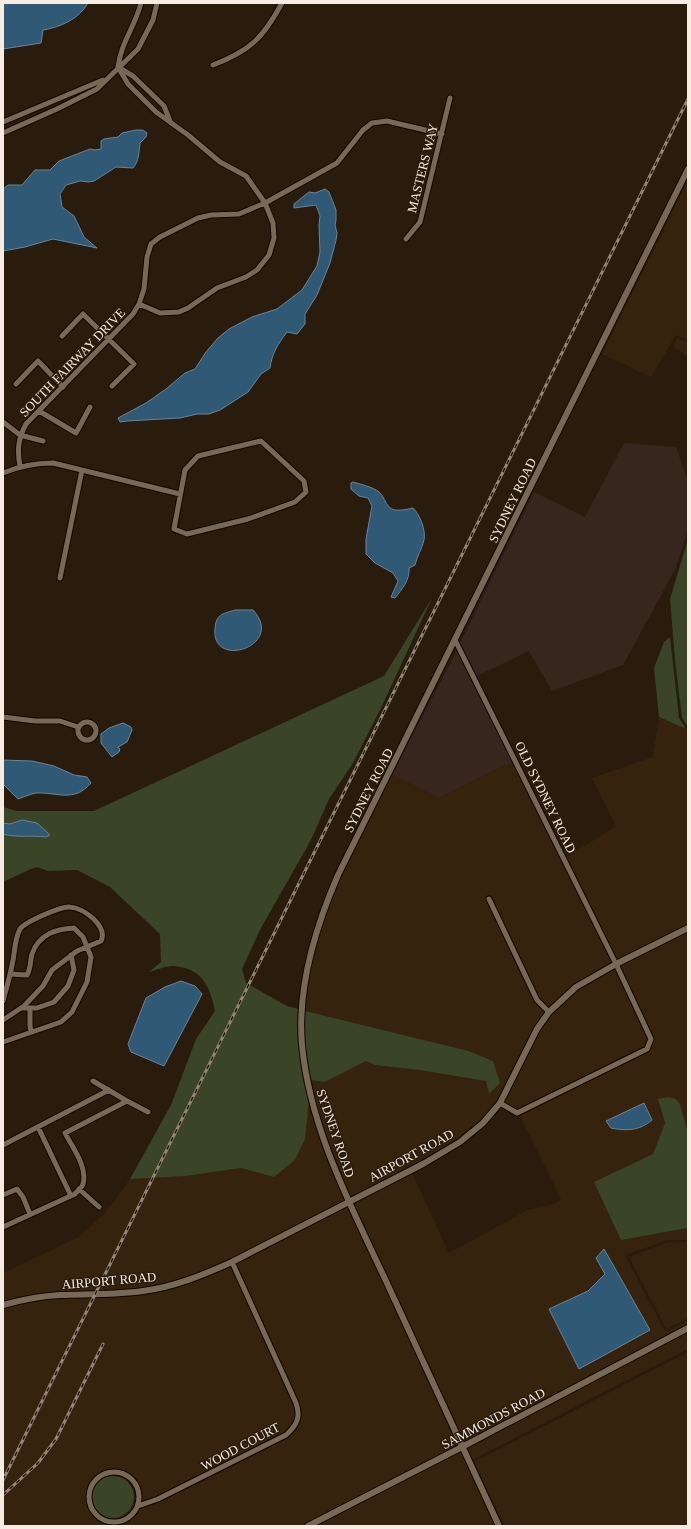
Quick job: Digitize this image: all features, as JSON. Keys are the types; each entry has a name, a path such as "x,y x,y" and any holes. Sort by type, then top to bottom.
{"street":[{"path":"140,304 160,313 179,312 188,308 217,288 246,277 257,270 269,255 274,238 273,223 265,203 246,176 220,162 156,112 128,84 118,67 123,45 133,25 141,3"},
{"path":"3,133 97,89 138,49 153,20 157,3"},
{"path":"213,65 235,56 255,42 270,24 282,3"},
{"path":"118,67 133,76 164,106 170,122"},
{"path":"3,122 106,79"},
{"name":"MASTERS WAY","path":"406,239 420,222 450,98"},
{"name":"SOUTH FAIRWAY DRIVE","path":"20,466 17,451 20,435 26,424 133,314 140,304 144,289 147,257 151,244 160,237 198,218 211,215 239,214 265,203 337,163 363,130 372,123 386,121 442,134"},
{"name":"SYDNEY ROAD","path":"500,1526 349,1201 314,1111 307,1079 302,1044 302,1010 306,977 313,943 324,907 337,876 688,169"},
{"path":"62,336 83,314 134,364 112,386"},
{"path":"16,384 38,361 63,387"},
{"path":"39,411 76,433 90,407"},
{"path":"3,422 20,435 43,441"},
{"path":"261,441 304,481 306,492 295,502 248,519 188,534 174,529 180,494 185,470 198,456 261,441"},
{"path":"3,473 20,466 35,463 53,463 180,494"},
{"path":"60,578 82,470"},
{"name":"OLD SYDNEY ROAD","path":"455,640 616,964 651,1039 647,1049 517,1113 500,1103"},
{"path":"3,717 35,721 60,721 78,727"},
{"path":"489,899 538,1000 549,1012"},
{"path":"3,1001 17,939 21,928 34,920 69,907 81,910 97,921 102,931 102,938 100,941 77,951 52,970 43,986 22,1008 3,1020"},
{"path":"3,1042 31,1031 61,1022 72,1012 87,982 91,957 83,938 74,928 60,928 39,940 32,954 27,975 10,974"},
{"name":"AIRPORT ROAD","path":"3,1304 19,1300 59,1295 94,1295 142,1291 171,1285 197,1277 232,1262 423,1164 460,1142 483,1123 500,1103 538,1029 549,1012 576,987 616,964 688,928"},
{"path":"22,1008 37,1008 54,1002 68,986 74,970 71,955"},
{"path":"30,1008 31,1031"},
{"path":"93,1080 126,1101 148,1112"},
{"path":"3,1145 109,1090"},
{"path":"3,1227 71,1196 80,1189 83,1185 84,1176 82,1166 65,1133 126,1101"},
{"path":"38,1127 71,1196"},
{"path":"3,1195 17,1189 23,1197 30,1214"},
{"path":"80,1189 98,1207"},
{"name":"WOOD COURT","path":"138,1506 140,1497 139,1489 135,1481 124,1474 112,1471 96,1478 91,1485 89,1502 92,1510 105,1521 113,1522 125,1520 134,1513 138,1506 158,1499 286,1435 294,1428 298,1419 299,1411 296,1403 232,1262"},
{"name":"SAMMONDS ROAD","path":"308,1526 688,1328"}],"shaded area":[{"path":"688,181 688,340 676,335 651,377 602,354"},
{"path":"677,338 688,343 688,357 673,346"},
{"path":"624,443 676,447 688,481 688,529 676,568 623,665 552,691 529,651 477,676 481,685 460,643 534,492 585,517"},
{"path":"457,650 512,762 439,798 392,775"},
{"path":"659,717 686,729 688,732 688,924 617,960 565,855 567,857 616,826 592,778 653,757"},
{"path":"512,762 612,963 574,984 549,1008 540,998 490,894 485,897 535,1001 545,1012 535,1028 497,1101 481,1120 458,1139 443,1148 350,1197 317,1111 311,1080 325,1082 366,1061 375,1065 420,1070 486,1081 493,1061 469,1051 305,1011 309,978 316,944 327,909 341,877 392,775 439,798"},
{"path":"688,932 688,1133 680,1104 676,1099 660,1106 665,1123 653,1154 594,1183 657,1234 688,1228 688,1240 668,1240 628,1254 626,1257 665,1331 688,1321 688,1324 464,1442 353,1203 412,1173 449,1253 528,1210 554,1204 561,1199 520,1116 650,1051 654,1038 620,966","holes":["643,1103 652,1120 645,1126 634,1130 606,1121","605,1273 579,1369 549,1309 588,1291"]},
{"path":"615,969 647,1039 644,1046 517,1110 504,1102 540,1031 551,1014 578,989"},
{"path":"309,1100 324,1146 345,1200 231,1259 201,1272 170,1282 142,1288 94,1292 59,1292 18,1297 3,1301 3,1273 79,1237 107,1211 130,1179 186,1176 241,1168 274,1176 304,1139"},
{"path":"348,1206 458,1445 300,1526 112,1526 122,1525 130,1521 140,1509 160,1502 212,1477 288,1438 297,1429 301,1420 302,1411 299,1402 236,1263"},
{"path":"669,1242 688,1242 688,1318 666,1329 629,1257"},
{"path":"231,1266 296,1411 295,1418 284,1432 157,1496 142,1501 141,1487 137,1479 130,1473 120,1469 111,1468 102,1471 94,1476 88,1484 86,1503 90,1512 97,1519 112,1526 3,1526 3,1308 60,1298 95,1298 143,1294 172,1289 204,1279"},
{"path":"688,1332 688,1349 472,1460 466,1449"},
{"path":"688,1352 688,1526 504,1526 474,1462"},
{"path":"461,1451 496,1526 315,1526"}],"green space":[{"path":"688,539 688,727 682,718 670,599"},
{"path":"432,598 381,708 353,763 329,799 311,840 261,928 242,969 246,983 287,1006 299,1009 299,1044 304,1079 309,1100 305,1139 295,1160 274,1177 241,1168 186,1176 130,1179 171,1105 196,1039 215,1011 213,1002 203,980 191,970 173,966 164,967 149,972 161,962 160,934 110,887 77,870 48,871 37,867 3,882 3,834 14,836 46,837 22,820 10,825 3,823 3,807 17,811 94,811 384,676"},
{"path":"670,637 679,718 686,729 659,717 654,668 664,642"},
{"path":"305,1011 469,1051 493,1061 500,1083 489,1094 486,1081 420,1070 375,1065 366,1061 325,1082 311,1080 310,1082 305,1044"},
{"path":"668,1097 676,1099 680,1104 688,1133 688,1228 621,1240 594,1182 653,1154 665,1123 658,1099"},
{"path":"113,1476 128,1482 134,1497 128,1512 113,1518 98,1512 92,1497 98,1482"}],"water":[{"path":"3,3 88,3 75,18 56,27 43,30 41,43 3,49"},
{"path":"143,130 147,133 146,137 140,143 138,159 133,168 116,167 94,181 80,181 66,185 60,194 62,207 74,216 84,237 97,248 53,239 25,247 3,251 3,189 8,185 22,185 35,170 50,170 59,161 90,149 101,149 101,141 104,139 118,137 122,133"},
{"path":"325,189 329,192 336,210 335,225 337,233 330,263 317,295 305,314 305,324 297,334 287,332 276,349 270,368 261,374 248,392 220,410 209,414 197,414 180,418 120,422 118,418 146,403 185,373 195,369 206,352 218,338 229,329 252,317 277,309 302,290 317,266 320,252 320,216 316,205 294,208 294,204 309,192 315,193"},
{"path":"353,482 376,490 381,494 389,507 394,510 413,508 422,523 424,540 422,546 415,565 409,568 405,584 395,598 391,597 398,581 393,573 375,563 366,554 366,539 372,506 368,498 359,496 351,489 351,483"},
{"path":"235,610 253,610 261,623 260,634 254,643 245,648 234,650 224,648 217,641 215,629 218,617 220,615"},
{"path":"123,723 131,727 132,730 127,742 118,747 120,749 119,752 112,757 101,743 101,734 109,728"},
{"path":"3,760 32,761 54,766 74,775 87,777 91,783 85,789 72,795 36,793 18,799 3,784"},
{"path":"22,820 37,823 50,835 46,837 14,836 3,834 3,823 10,824"},
{"path":"181,981 195,986 202,994 164,1066 131,1052 128,1044 146,998 165,987"},
{"path":"644,1103 652,1120 647,1124 628,1130 611,1128 606,1121"},
{"path":"604,1249 650,1330 579,1369 549,1309 588,1291 605,1274 596,1258"}],"railway":[{"path":"3,1480 688,99"},
{"path":"3,1495 38,1463 56,1439 103,1344"}]}
